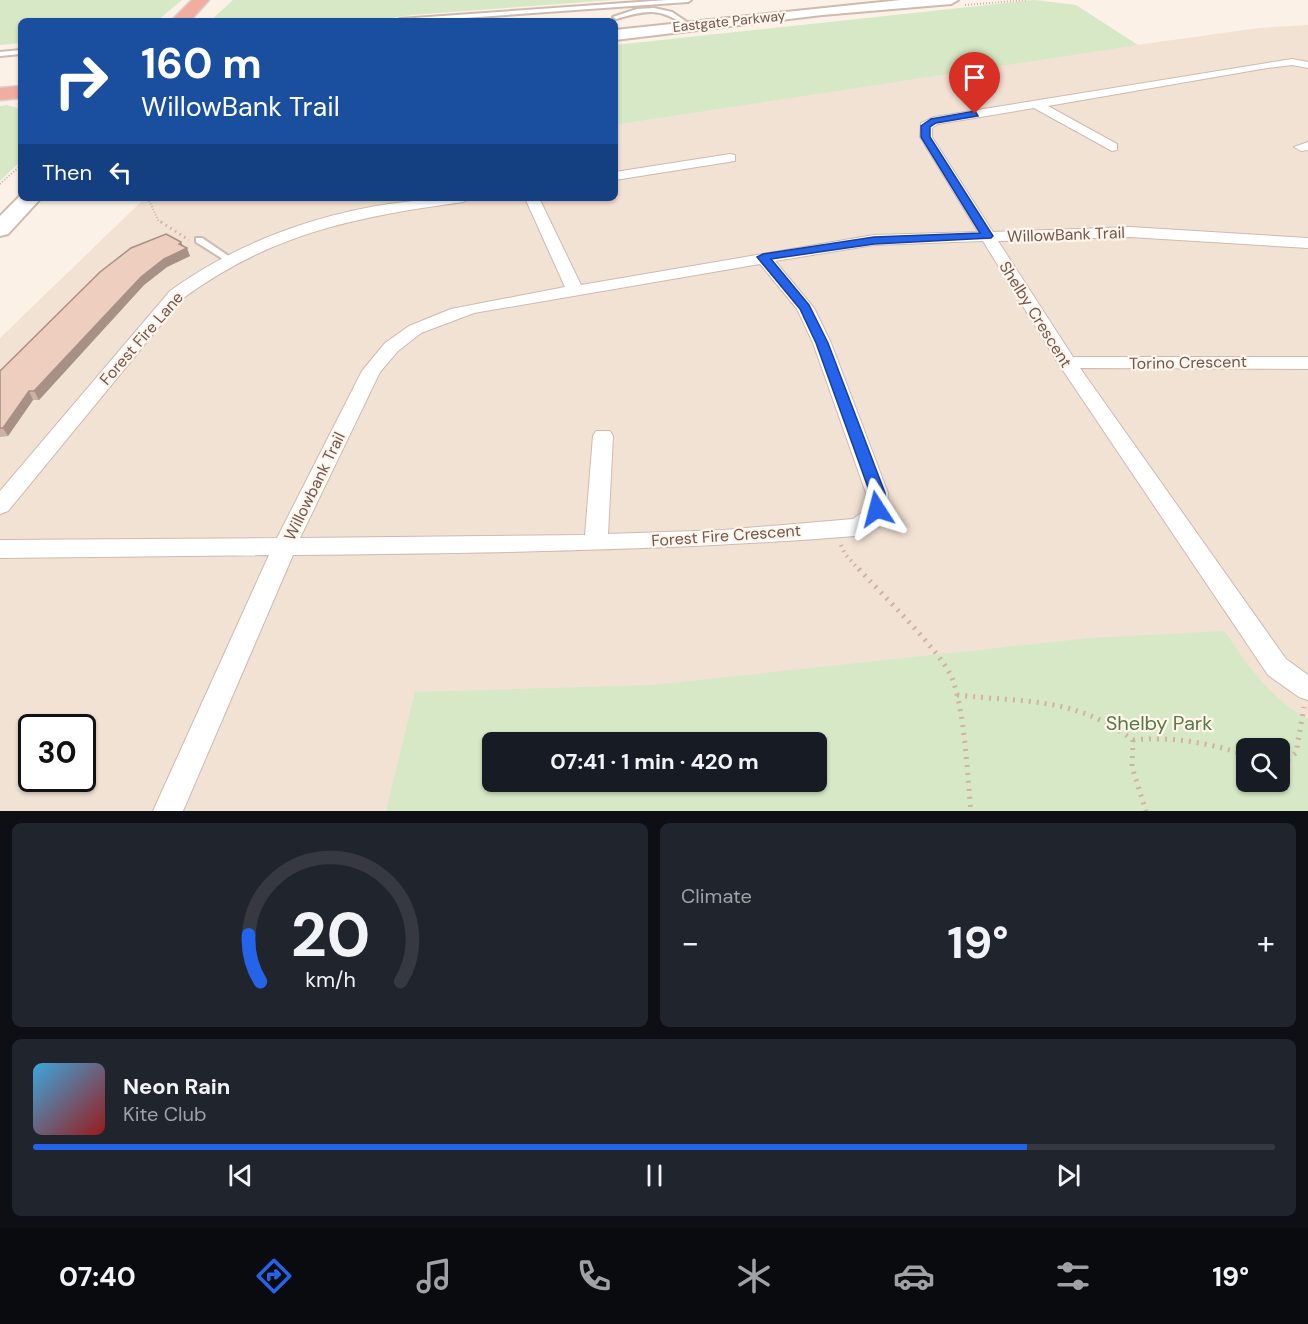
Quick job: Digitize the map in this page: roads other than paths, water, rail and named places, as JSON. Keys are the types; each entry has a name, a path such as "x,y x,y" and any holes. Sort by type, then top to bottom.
{"highway":[{"path":"183,18 201,0"},
{"path":"202,18 220,0"},
{"path":"0,84 18,82"},
{"path":"0,94 18,92"}],"main road":[{"name":"Eastgate Parkway","path":"618,34 685,23 877,0"},
{"name":"Eastgate Parkway","path":"618,23 685,23 951,0"},
{"path":"0,206 18,188"},
{"path":"0,229 27,201"}],"street":[{"name":"Shelby Crescent","path":"1307,689 1278,667 1067,363 926,137 925,126 934,121 1267,65 1292,63 1308,65"},
{"path":"1036,104 1112,147"},
{"path":"618,176 730,158"},
{"name":"Forest Fire Lane","path":"0,506 176,295 202,274 230,259 305,229 348,216 444,201"},
{"path":"533,201 575,290"},
{"name":"WillowBank Trail","path":"575,290 874,240 1130,232 1308,243"},
{"name":"Forest Fire Crescent","path":"285,547 596,543 723,538 812,529 855,528 868,522 877,509 878,493 818,334 805,308 763,257"},
{"name":"Willowbank Trail","path":"168,811 285,547 371,371 383,354 400,338 421,325 453,313 575,290"},
{"name":"Torino Crescent","path":"1067,363 1279,361 1308,363"},
{"path":"596,543 603,436"},
{"path":"0,549 285,547"}],"lane":[{"path":"442,18 688,0"},
{"path":"668,11 676,6 673,1"},
{"path":"618,22 648,9 668,11 685,23"},
{"path":"470,18 525,12"},
{"path":"0,54 18,52"},
{"path":"197,242 230,259"}],"park label":[{"name":"Shelby Park","path":"1159,723"}]}
